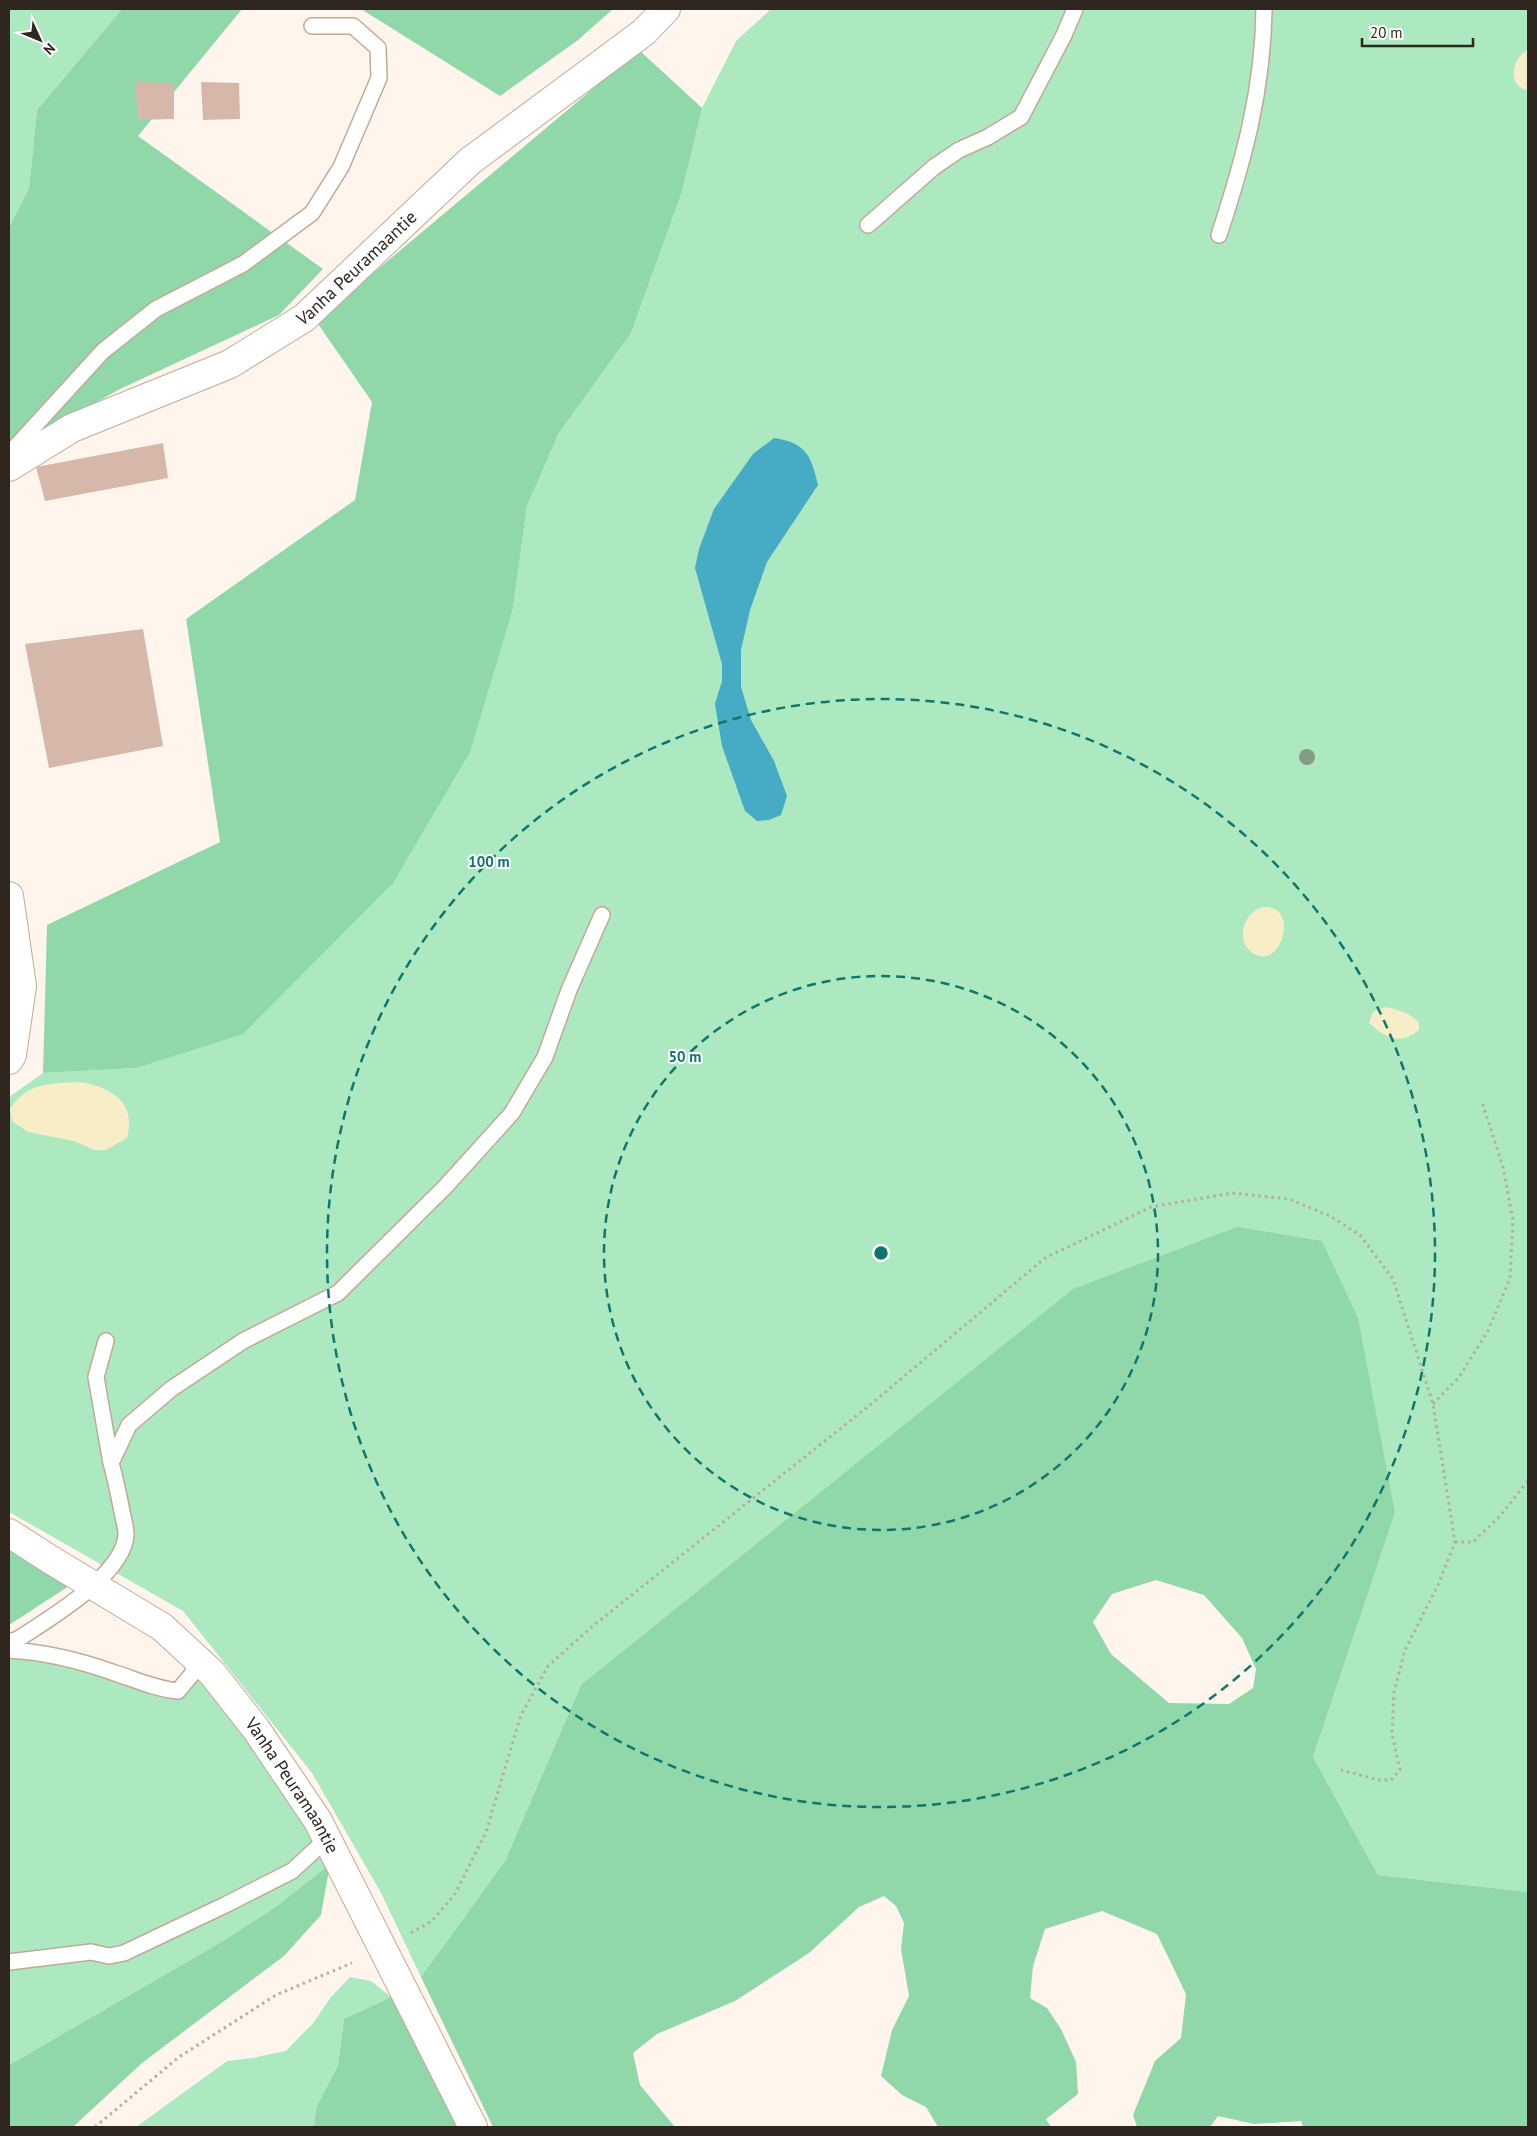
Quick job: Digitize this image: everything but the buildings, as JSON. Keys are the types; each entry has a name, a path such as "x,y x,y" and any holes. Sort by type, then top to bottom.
{"street":[{"name":"Vanha Peuramaantie","path":"9,467 72,428 230,364 304,318 470,161 644,32 666,9"},
{"path":"9,896 22,986 12,1055 9,1060"},
{"name":"Vanha Peuramaantie","path":"9,1533 93,1586 162,1626 212,1674 256,1729 318,1821 473,2127"}],"lane":[{"path":"868,225 942,162 959,150 988,137 1020,117 1064,35 1075,9"},
{"path":"1219,235 1241,167 1256,104 1263,40 1264,9"},
{"path":"9,454 103,351 156,309 243,264 312,213 341,167 379,78 378,48 353,26 312,26"},
{"path":"111,1463 129,1425 171,1389 242,1341 338,1293 445,1187 476,1153 512,1112 545,1057 570,990 602,915"},
{"path":"9,1642 18,1639 93,1586 118,1560 126,1535 96,1377 106,1341"},
{"path":"9,1650 55,1655 108,1670 162,1690 178,1691 192,1674 198,1660"},
{"path":"9,1962 91,1952 109,1956 124,1953 292,1871 327,1839"}],"path":[{"path":"1433,1404 1459,1377 1488,1331 1510,1278 1513,1220 1503,1167 1482,1102"},
{"path":"95,2127 180,2058 276,1995 383,1950 432,1921 455,1894 486,1832 520,1715 548,1666 594,1625 870,1405 1045,1258 1151,1207 1232,1193 1289,1198 1330,1216 1360,1235 1393,1279 1433,1404 1454,1542 1438,1585 1405,1650 1394,1692 1392,1734 1400,1770 1391,1780 1379,1780 1341,1770"},
{"path":"1454,1542 1473,1542 1500,1517 1528,1481"}],"green space":[{"path":"9,9 122,9 37,110 29,188 9,228"},
{"path":"122,9 242,9 138,136 323,269 279,315 120,389 9,451 9,228 29,188 37,110"},
{"path":"361,9 613,9 578,40 500,96"},
{"path":"771,9 1528,9 1528,1892 1378,1875 1313,1757 1395,1513 581,1685 505,1861 421,1977 380,1891 312,1773 183,1611 9,1512 9,1097 43,1073 136,1068 513,608 527,506 559,433 631,333 682,192 702,108 736,41"},
{"path":"639,50 702,108 682,192 631,333 559,433 527,506 513,608 470,752 393,883 243,1034 136,1068 43,1073 47,925 220,842 186,619 355,500 372,402 316,321"},
{"path":"1237,1227 1322,1241 1358,1318 1395,1513 1313,1757 1378,1875 1528,1892 1528,2127 1303,2127 1301,2121 1254,2124 1218,2116 1210,2127 1137,2127 1133,2115 1155,2061 1181,2038 1186,1994 1157,1934 1102,1911 1045,1929 1033,1966 1030,1998 1047,2008 1061,2029 1076,2062 1078,2094 1046,2119 1051,2127 938,2127 926,2107 902,2095 881,2076 892,2030 909,1996 901,1949 904,1923 896,1906 884,1896 859,1907 809,1953 735,2001 657,2034 633,2053 640,2085 675,2127 493,2127 421,1977 505,1861 581,1685 1073,1289","holes":["1156,1580 1204,1595 1242,1638 1256,1669 1253,1688 1229,1704 1169,1703 1111,1654 1093,1622 1112,1594"]},
{"path":"9,1550 69,1586 9,1625"},
{"path":"9,1652 29,1660 109,1675 154,1695 182,1696 201,1671 243,1721 330,1864 277,1906 223,1941 9,2065"},
{"path":"330,1864 321,1915 284,1956 142,2063 73,2127 9,2127 9,2065 223,1941 277,1906"},
{"path":"350,1977 371,1981 391,1997 344,2019 338,2065 316,2108 314,2127 136,2127 227,2061 286,2051 314,2022 331,1997"},
{"path":"391,1997 464,2127 314,2127 316,2108 338,2065 344,2019"}],"sand":[{"path":"1528,50 1528,90 1521,88 1516,83 1514,72 1518,59"},
{"path":"1269,907 1278,911 1284,925 1284,933 1273,953 1267,956 1260,956 1252,953 1247,948 1244,942 1244,927 1251,914 1259,908"},
{"path":"1386,1007 1411,1016 1419,1022 1419,1030 1412,1035 1399,1039 1381,1033 1369,1023 1373,1012"},
{"path":"59,1083 86,1083 100,1087 117,1096 126,1109 129,1118 127,1138 106,1150 94,1150 74,1141 28,1132 12,1121 10,1109 20,1097 37,1087"}],"water":[{"path":"774,438 793,443 805,452 813,466 818,485 767,562 750,610 741,650 741,687 751,720 774,761 787,796 781,815 769,820 757,821 745,811 722,746 715,704 722,681 722,664 695,568 699,549 714,509 753,454"}]}
